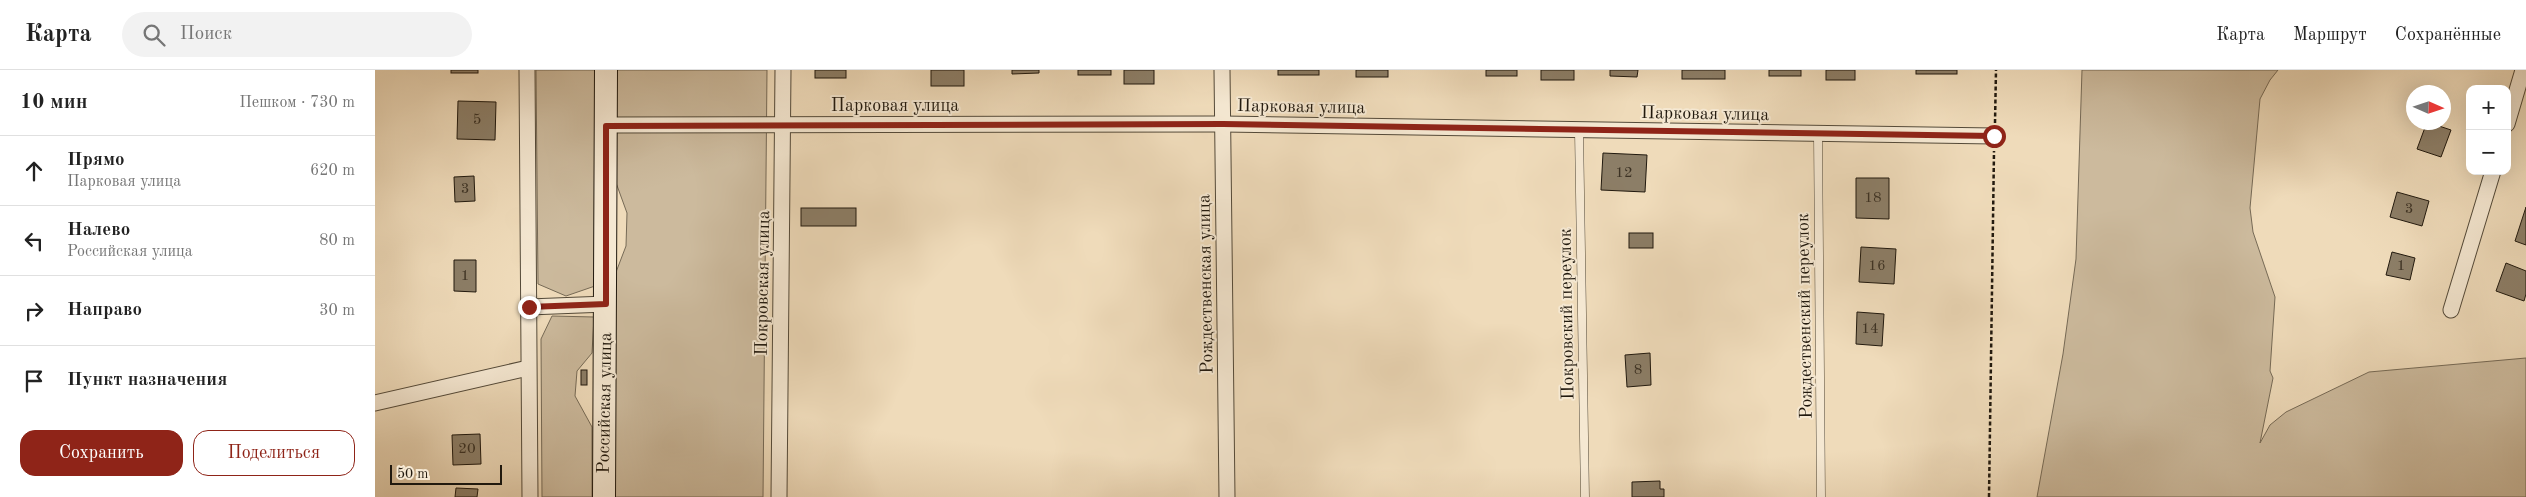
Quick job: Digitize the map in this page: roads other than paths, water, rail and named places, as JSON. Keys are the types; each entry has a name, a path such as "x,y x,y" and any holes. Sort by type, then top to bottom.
{"main road":[{"name":"Российская улица","path":"604,497 606,70"}],"street":[{"path":"527,70 530,497"},
{"name":"Покровская улица","path":"779,497 783,70"},
{"name":"Рождественская улица","path":"1222,70 1227,497"},
{"path":"2511,110 2523,70"},
{"name":"Парковая улица","path":"606,126 1223,124 1994,136"},
{"path":"2451,310 2492,175"},
{"path":"529,307 606,304"},
{"path":"375,403 528,368"}],"lane":[{"name":"Покровский переулок","path":"1579,130 1585,497"},
{"name":"Рождественский переулок","path":"1818,134 1821,497"}]}
